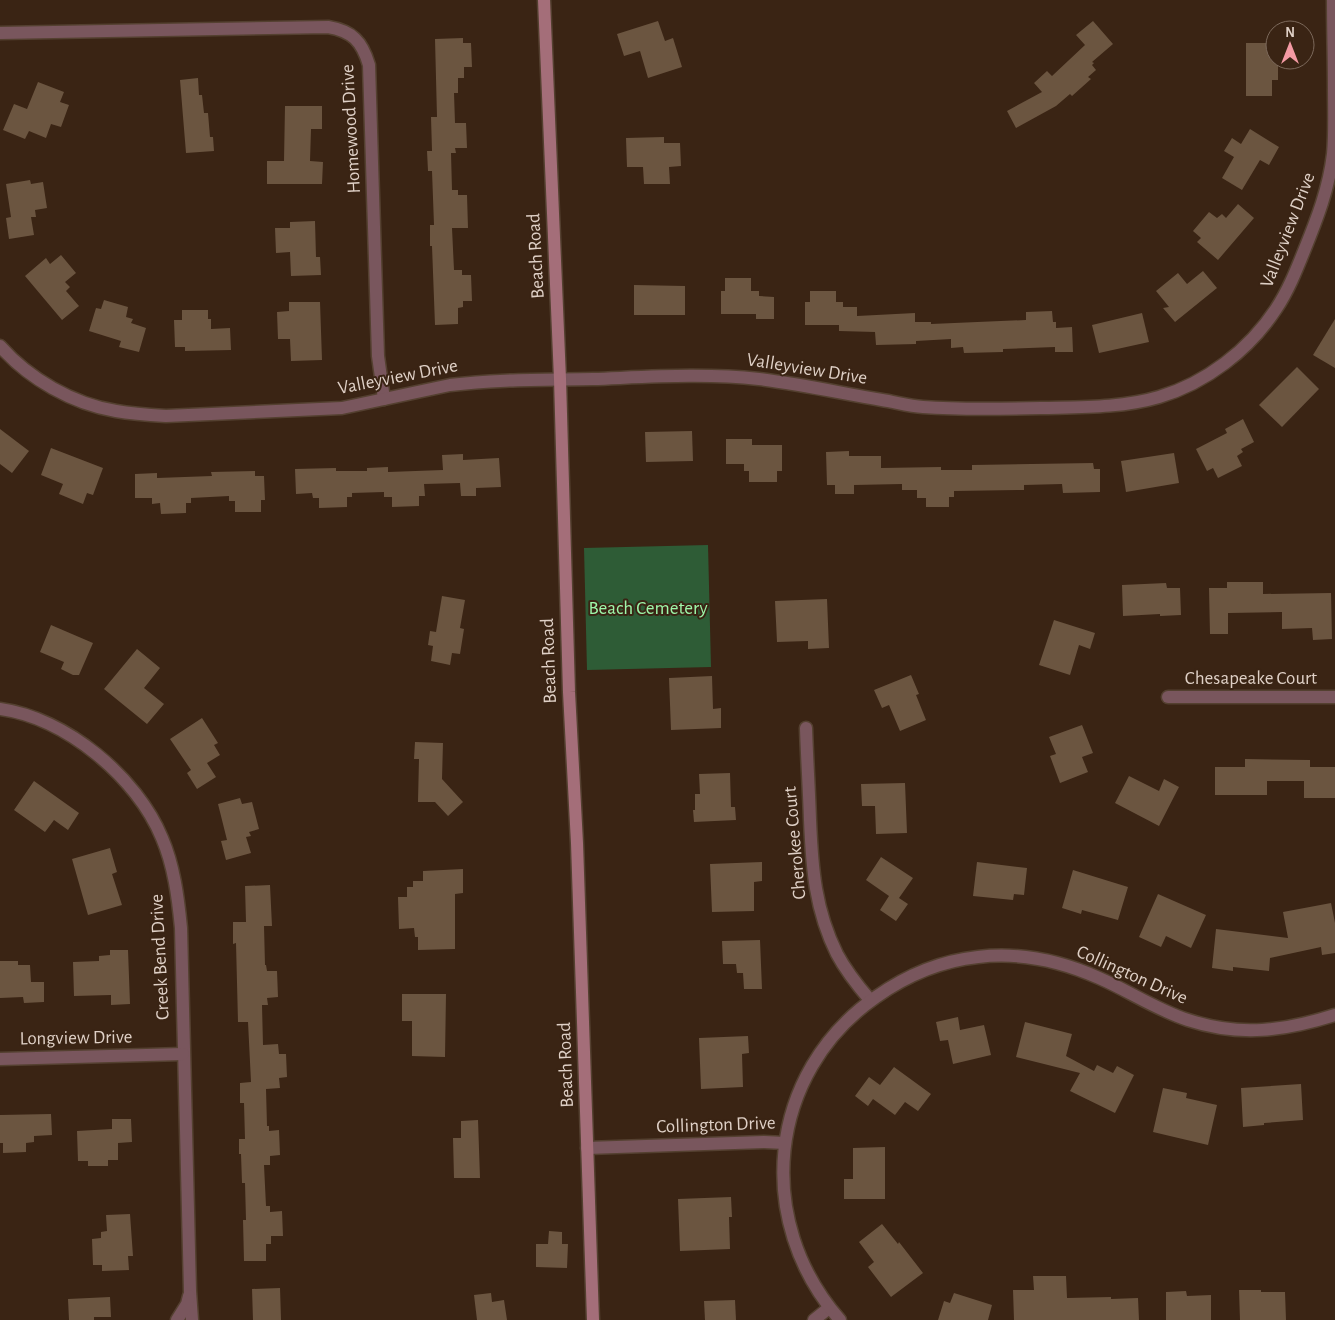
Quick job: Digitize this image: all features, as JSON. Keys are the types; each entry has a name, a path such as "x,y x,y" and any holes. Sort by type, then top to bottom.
{"street":[{"name":"Beach Road","path":"544,0 560,379 569,692 577,843 593,1320"},
{"name":"Valleyview Drive","path":"0,346 44,383 66,394 114,411 166,416 342,408 450,385 468,383 700,376 732,377 802,385 919,406 982,409 1120,405 1158,397 1191,384 1233,357 1260,330 1275,311 1291,283 1319,213 1329,182 1335,121 1333,0"},
{"name":"Homewood Drive","path":"0,33 328,27 342,29 353,36 360,43 369,65 378,356 384,400"},
{"name":"Chesapeake Court","path":"1168,697 1335,697"},
{"name":"Creek Bend Drive","path":"0,709 34,718 74,738 91,749 128,785 141,801 153,818 168,855 175,880 179,906 192,1320"},
{"name":"Cherokee Court","path":"806,728 814,884 828,931 838,954 857,984 870,1000"},
{"name":"Collington Drive","path":"588,1148 764,1142 785,1143 800,1090 820,1052 834,1034 870,1000 891,986 929,968 952,961 1004,956 1047,960 1099,978 1164,1011 1214,1027 1238,1030 1278,1029 1309,1024 1335,1015"},
{"name":"Longview Drive","path":"0,1059 183,1054"},
{"path":"785,1143 783,1180 785,1207 791,1232 802,1262 817,1290 840,1320"},
{"name":"Creek Bend Drive","path":"177,1320 187,1304 190,1291"},
{"path":"814,1320 829,1308"}],"green space":[{"name":"Beach Cemetery","path":"708,545 711,667 587,670 584,548"}],"building":[{"path":"658,21 665,41 673,38 682,67 648,78 640,51 624,56 617,34"},
{"path":"1093,21 1113,44 1092,62 1096,70 1088,77 1091,79 1072,96 1070,94 1056,106 1016,128 1007,111 1042,92 1034,83 1047,71 1052,76 1085,45 1076,35"},
{"path":"463,38 463,43 471,43 472,67 464,67 464,78 458,78 458,93 454,93 455,123 466,123 467,148 455,148 456,153 451,153 452,190 458,190 458,195 467,195 468,228 452,228 454,270 462,270 462,275 471,275 472,301 463,301 463,307 458,308 458,324 435,325 432,246 430,246 430,225 434,225 432,171 428,171 427,151 432,151 431,117 437,117 435,39"},
{"path":"1246,43 1265,43 1265,70 1278,70 1278,80 1272,80 1272,96 1246,96"},
{"path":"198,78 199,95 202,95 204,113 208,113 210,137 213,137 214,151 186,153 180,80"},
{"path":"38,82 64,92 60,102 69,105 61,127 51,124 46,138 29,131 25,139 3,130 14,104 27,109"},
{"path":"285,106 322,106 322,129 311,129 310,161 323,162 322,184 267,184 267,161 284,161"},
{"path":"1250,129 1279,147 1269,165 1260,160 1242,190 1222,178 1234,157 1224,151 1232,138 1241,144"},
{"path":"664,137 664,143 680,143 681,166 669,167 670,184 644,184 643,167 627,167 626,138"},
{"path":"30,180 31,184 43,182 47,208 35,210 36,217 31,217 34,235 9,239 6,218 11,217 6,184"},
{"path":"1238,204 1254,218 1218,260 1197,242 1201,238 1193,231 1209,212 1217,218 1222,214 1226,218"},
{"path":"315,221 316,257 320,257 321,275 291,276 290,252 276,253 275,228 290,228 290,222"},
{"path":"61,255 76,273 65,282 70,287 66,291 79,306 62,320 25,276 46,258 50,264"},
{"path":"1203,271 1217,288 1175,322 1163,308 1169,307 1156,291 1178,273 1187,284"},
{"path":"725,278 751,278 751,291 759,291 759,296 774,297 774,319 756,319 756,314 721,314 721,291 725,291"},
{"path":"634,285 685,286 685,315 634,315"},
{"path":"810,291 836,291 836,302 843,302 843,307 857,307 857,316 915,313 915,322 931,322 931,324 1026,320 1026,312 1052,311 1053,322 1056,322 1056,328 1072,327 1073,352 1055,352 1055,347 1003,349 1003,352 964,353 963,347 951,348 951,339 916,341 916,344 876,345 875,332 839,331 839,325 805,325 805,302 810,302"},
{"path":"104,300 128,307 126,317 133,319 131,323 146,328 139,352 119,347 121,341 89,331 96,308 101,309"},
{"path":"289,302 320,302 322,360 291,361 290,339 278,339 277,312 289,311"},
{"path":"182,310 208,310 208,319 211,319 211,329 230,328 231,350 185,351 185,347 175,347 174,320 182,320"},
{"path":"1142,313 1149,342 1099,353 1092,325"},
{"path":"1335,319 1335,368 1313,355"},
{"path":"1297,367 1319,389 1282,427 1259,405"},
{"path":"1243,419 1254,442 1241,449 1243,452 1237,456 1242,466 1218,478 1213,468 1207,471 1196,449 1227,433 1225,429"},
{"path":"0,429 29,451 12,473 0,464"},
{"path":"692,431 693,461 646,462 645,432"},
{"path":"726,439 752,439 752,445 782,445 782,471 777,471 777,482 749,482 749,471 744,471 744,464 726,464"},
{"path":"51,448 103,468 93,495 87,493 83,504 59,494 63,484 41,475"},
{"path":"849,451 849,456 881,456 881,468 941,467 941,470 972,470 972,465 1093,463 1094,469 1100,469 1100,492 1063,493 1062,484 1024,485 1024,490 954,491 954,497 949,497 949,507 926,507 926,498 917,498 917,490 902,490 902,484 854,485 854,494 835,494 835,485 827,485 826,452"},
{"path":"1174,453 1179,483 1126,492 1121,461"},
{"path":"463,454 463,460 499,458 501,487 476,488 476,496 461,496 460,483 424,484 425,496 419,496 419,506 392,507 392,497 384,497 384,492 352,493 352,497 347,497 347,507 319,508 319,498 313,498 312,493 296,494 295,469 336,468 336,471 367,471 367,468 388,467 388,472 443,470 442,455"},
{"path":"255,471 255,476 264,476 265,500 261,500 261,512 235,512 235,501 229,501 229,496 191,498 191,503 186,503 186,513 161,514 160,503 152,504 152,498 135,498 135,474 157,473 157,478 212,476 211,472"},
{"path":"1227,582 1263,582 1263,594 1331,593 1332,639 1313,640 1312,628 1282,629 1282,612 1228,613 1228,634 1210,634 1209,588 1227,588"},
{"path":"1166,583 1167,588 1180,588 1181,615 1123,616 1122,585"},
{"path":"442,596 465,600 460,628 464,629 460,654 452,653 450,665 431,661 433,646 428,645 430,631 436,632"},
{"path":"827,599 829,648 808,649 808,641 777,642 775,601"},
{"path":"1054,620 1095,633 1090,649 1079,645 1070,675 1039,665"},
{"path":"51,625 93,643 79,675 73,675 61,669 64,662 40,652"},
{"path":"137,649 160,668 144,688 164,704 147,724 104,689"},
{"path":"911,675 919,694 916,695 926,720 900,731 889,705 882,708 874,690"},
{"path":"712,676 713,709 721,708 721,728 671,730 669,678"},
{"path":"202,718 218,743 214,745 220,755 207,763 216,777 197,789 187,773 191,770 170,739"},
{"path":"1082,725 1093,753 1082,757 1088,772 1060,783 1050,756 1056,754 1049,737"},
{"path":"415,742 443,743 442,779 463,802 448,816 435,802 418,802 419,759 414,759"},
{"path":"1245,759 1310,760 1310,767 1335,767 1335,798 1304,798 1304,781 1267,781 1267,795 1215,795 1215,767 1245,767"},
{"path":"730,773 731,807 735,807 736,820 694,822 695,794 700,794 699,774"},
{"path":"1129,776 1159,791 1164,779 1179,787 1159,826 1115,803"},
{"path":"34,781 79,813 68,830 54,820 45,832 14,810"},
{"path":"905,783 907,833 876,834 875,806 862,806 861,784"},
{"path":"240,798 242,804 252,802 259,829 249,832 251,836 246,837 251,853 226,860 221,841 227,840 218,804"},
{"path":"110,848 117,872 112,874 122,905 88,915 72,859"},
{"path":"881,857 913,878 899,898 908,904 896,921 880,910 889,896 866,880"},
{"path":"762,862 762,881 754,882 754,911 712,912 710,864"},
{"path":"977,862 1027,868 1024,895 1014,894 1013,900 973,896"},
{"path":"463,869 463,893 455,894 455,949 418,950 418,937 415,937 414,928 399,929 398,897 407,897 407,887 413,887 413,881 423,881 423,871"},
{"path":"1073,870 1128,887 1118,920 1082,910 1081,914 1062,908"},
{"path":"270,885 272,926 264,926 265,965 267,971 277,971 278,997 267,998 268,1005 262,1005 263,1045 278,1044 279,1054 286,1054 287,1077 279,1078 280,1088 266,1089 267,1126 269,1126 269,1131 279,1130 280,1155 270,1156 270,1165 264,1165 266,1206 270,1206 270,1212 282,1211 283,1236 271,1236 271,1244 266,1244 266,1261 244,1261 243,1220 246,1220 245,1183 242,1183 239,1139 245,1139 244,1103 240,1103 240,1083 251,1082 248,1022 238,1022 236,943 233,944 233,922 246,922 245,886"},
{"path":"1158,894 1206,915 1191,948 1166,936 1161,947 1139,937"},
{"path":"1331,903 1335,923 1335,953 1322,955 1321,947 1270,958 1269,971 1233,967 1233,971 1212,968 1216,929 1288,938 1283,912"},
{"path":"760,940 762,989 744,989 743,973 737,973 736,964 723,964 722,941"},
{"path":"110,950 128,950 130,1004 111,1005 111,995 74,996 73,962 99,961 99,956 110,955"},
{"path":"0,961 18,961 18,965 30,965 31,982 44,982 44,1002 24,1003 23,997 0,998"},
{"path":"402,994 446,994 445,1057 412,1056 412,1021 402,1021"},
{"path":"958,1017 960,1030 984,1025 991,1055 953,1064 948,1040 940,1041 936,1022"},
{"path":"1025,1022 1072,1034 1066,1056 1094,1071 1097,1065 1113,1073 1117,1066 1134,1075 1115,1113 1070,1091 1080,1073 1016,1057"},
{"path":"748,1036 749,1053 742,1054 743,1087 701,1089 699,1038"},
{"path":"894,1067 931,1094 918,1111 905,1102 895,1115 873,1099 868,1106 855,1096 869,1077 880,1085"},
{"path":"1301,1084 1303,1120 1264,1123 1264,1125 1243,1127 1241,1088"},
{"path":"1163,1088 1187,1093 1186,1098 1217,1105 1208,1145 1153,1132"},
{"path":"51,1114 52,1135 34,1136 34,1142 26,1143 26,1152 3,1153 3,1143 0,1143 0,1115"},
{"path":"112,1119 131,1119 132,1142 118,1143 118,1160 108,1160 108,1166 88,1166 88,1161 78,1161 77,1131 112,1129"},
{"path":"478,1120 480,1178 454,1178 453,1138 461,1138 461,1121"},
{"path":"885,1147 885,1199 844,1199 844,1179 853,1179 853,1148"},
{"path":"731,1197 732,1217 729,1217 730,1249 680,1251 678,1199"},
{"path":"130,1214 133,1256 128,1256 129,1270 102,1271 102,1265 93,1265 92,1239 101,1238 101,1232 107,1231 106,1215"},
{"path":"882,1224 923,1273 891,1297 868,1267 874,1262 859,1242"},
{"path":"549,1231 562,1232 562,1244 568,1244 567,1268 536,1267 536,1244 548,1244"},
{"path":"1033,1276 1066,1276 1067,1298 1138,1298 1139,1320 1014,1320 1013,1290 1034,1290"},
{"path":"280,1288 281,1320 253,1320 252,1289"},
{"path":"1239,1290 1285,1292 1286,1320 1240,1320"},
{"path":"1186,1291 1187,1296 1211,1295 1211,1320 1166,1320 1166,1292"},
{"path":"491,1293 492,1302 504,1300 507,1320 477,1320 474,1295"},
{"path":"954,1293 992,1305 988,1320 938,1320 944,1301 950,1303"},
{"path":"110,1297 111,1317 94,1317 94,1320 69,1320 68,1299"},
{"path":"735,1300 736,1320 705,1320 704,1301"}]}
